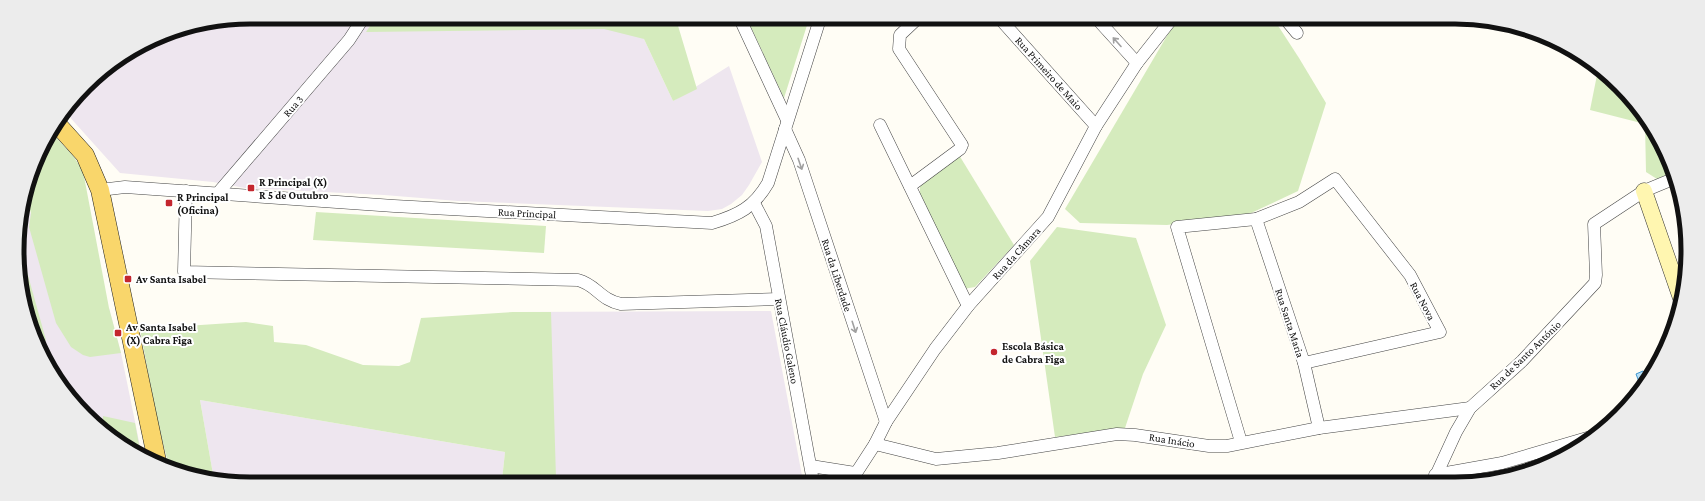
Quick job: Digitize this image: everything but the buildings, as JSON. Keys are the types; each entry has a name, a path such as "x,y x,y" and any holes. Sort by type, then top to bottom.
{"main road":[{"path":"60,128 85,155 100,190 156,457"}],"street":[{"name":"Rua 3","path":"218,193 349,40 359,24"},
{"name":"Rua da Liberdade","path":"742,24 786,124 886,422"},
{"name":"Rua Principal","path":"100,190 125,187 402,206 712,223 737,214 754,203 763,191 771,176 818,24"},
{"path":"910,186 960,149 962,145 899,49 900,36 912,24"},
{"name":"Rua Primeiro de Maio","path":"1005,24 1096,126"},
{"path":"1102,24 1137,63"},
{"name":"Rua da Câmara","path":"853,477 875,444 886,422 935,349 968,306 1048,217 1096,126 1137,63 1168,24"},
{"path":"1290,24 1297,33"},
{"path":"880,124 968,306"},
{"name":"Rua Nova","path":"1256,219 1299,202 1335,179 1410,275 1440,332 1304,363"},
{"path":"1670,180 1644,191 1678,289"},
{"path":"186,191 184,272 578,280 587,282 605,298 612,302 621,304 779,299"},
{"name":"Rua de Santo António","path":"1434,477 1456,432 1470,408 1522,361 1595,283 1594,224 1644,191"},
{"name":"Rua Cláudio Galeno","path":"754,203 766,226 813,477"},
{"path":"1241,442 1177,227 1256,219"},
{"name":"Rua Santa Maria","path":"1256,219 1304,363 1319,428"},
{"name":"Rua Inácio","path":"875,444 936,460 998,453 1117,434 1135,434 1209,446 1227,446 1241,442 1319,428 1470,408"},
{"path":"1439,477 1502,463 1577,441"},
{"path":"811,466 853,477"}],"shaded area":[{"path":"236,24 620,24 644,39 673,101 729,66 762,162 742,195 722,209 708,211 458,201 384,195 245,188 213,182 120,173 69,116 80,101 101,80 125,62 150,47 178,36 206,28"},
{"path":"28,205 53,297 109,308 121,353 141,449 125,439 90,411 62,376 47,351 36,323 28,295 24,265 24,236"},
{"path":"771,311 802,477 556,477 513,312"},
{"path":"200,400 505,452 502,477 236,477 213,474"}],"green space":[{"path":"371,24 678,24 697,89 673,101 644,39 604,29 366,32"},
{"path":"749,24 807,24 784,98"},
{"path":"1176,24 1277,24 1326,103 1298,191 1249,214 1167,225 1080,223 1065,209 1171,29"},
{"path":"1597,75 1615,90 1642,123 1590,110"},
{"path":"1645,128 1658,150 1668,174 1657,179 1646,172"},
{"path":"55,136 74,157 83,171 109,308 121,353 90,357 83,355 71,347 56,323 29,227 31,213 28,205 36,178 47,150"},
{"path":"959,155 1014,245 975,287 963,289 920,195 920,186"},
{"path":"316,212 546,226 544,253 313,240"},
{"path":"1057,227 1136,238 1166,325 1143,374 1125,428 1055,437 1030,261"},
{"path":"24,261 46,340 44,344 28,295"},
{"path":"513,312 551,312 556,477 502,477 505,452 200,400 213,474 168,461 157,421 140,329 246,322 273,326 274,342 306,345 363,365 399,366 410,362 421,318"},
{"path":"103,416 135,423 140,448 125,439 103,422"}],"water":[{"path":"1643,371 1644,374 1639,381 1636,374"}],"place":[{"name":"R Principal (X) R 5 de Outubro","path":"251,188"},
{"name":"R Principal (Oficina)","path":"169,203"},
{"name":"Av Santa Isabel","path":"128,279"},
{"name":"Av Santa Isabel (X) Cabra Figa","path":"118,333"},
{"name":"Escola Básica de Cabra Figa","path":"994,352"}]}
